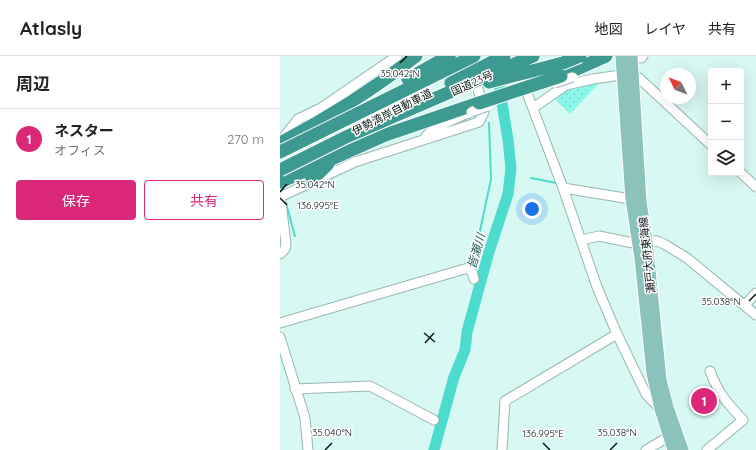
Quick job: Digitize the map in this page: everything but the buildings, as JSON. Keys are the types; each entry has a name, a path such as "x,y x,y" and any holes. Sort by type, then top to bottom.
{"highway":[{"path":"280,143 329,116 366,93 416,56"},
{"path":"341,121 449,56"},
{"path":"280,151 459,56"},
{"name":"伊勢湾岸自動車道","path":"280,151 474,56"},
{"name":"伊勢湾岸自動車道","path":"280,169 504,56"},
{"name":"国道23号","path":"280,169 346,137 533,56"},
{"path":"490,75 531,66 555,56"},
{"path":"393,112 418,109 474,86 563,63 580,56"},
{"path":"280,182 386,135 475,108 567,76 606,56"},
{"path":"311,181 323,168 348,151"}],"main road":[{"name":"瀬戸大府東海線","path":"621,56 621,75 631,199 642,243 661,380 668,408 683,450"},
{"name":"瀬戸大府東海線","path":"639,57 632,78 652,373 660,410 673,450"}],"street":[{"path":"280,143 298,119 321,108 397,56"},
{"path":"280,254 286,244 280,200 311,181 355,162 471,126 479,122 484,112 469,56"},
{"path":"513,56 563,188 597,287 617,334 646,394 660,410"},
{"path":"533,108 566,85 592,79 621,75"},
{"path":"567,76 576,79 590,77 592,79"},
{"path":"632,78 639,78 708,142"},
{"path":"424,140 427,134 475,108"},
{"path":"744,176 756,187"},
{"path":"563,188 631,199"},
{"path":"581,240 599,236 642,243 657,241 680,253 756,315"},
{"path":"280,323 468,268 472,272 474,279"},
{"path":"745,305 756,293"},
{"path":"502,450 505,401 617,334"},
{"path":"280,337 304,418 308,450"},
{"path":"707,450 743,420 724,401 716,389 710,371"},
{"path":"295,389 370,386 434,420"},
{"path":"646,450 668,437"}],"shaded area":[{"path":"600,82 570,114 554,98 565,91"}],"waterway":[{"name":"皆瀬川","path":"434,450 454,377 465,350 467,332 488,255 508,194 511,168 497,72"},
{"path":"473,264 491,179 489,123"},
{"path":"531,178 556,183"},
{"path":"286,203 295,236"}],"place":[{"name":"ネスター","path":"704,401"}]}
